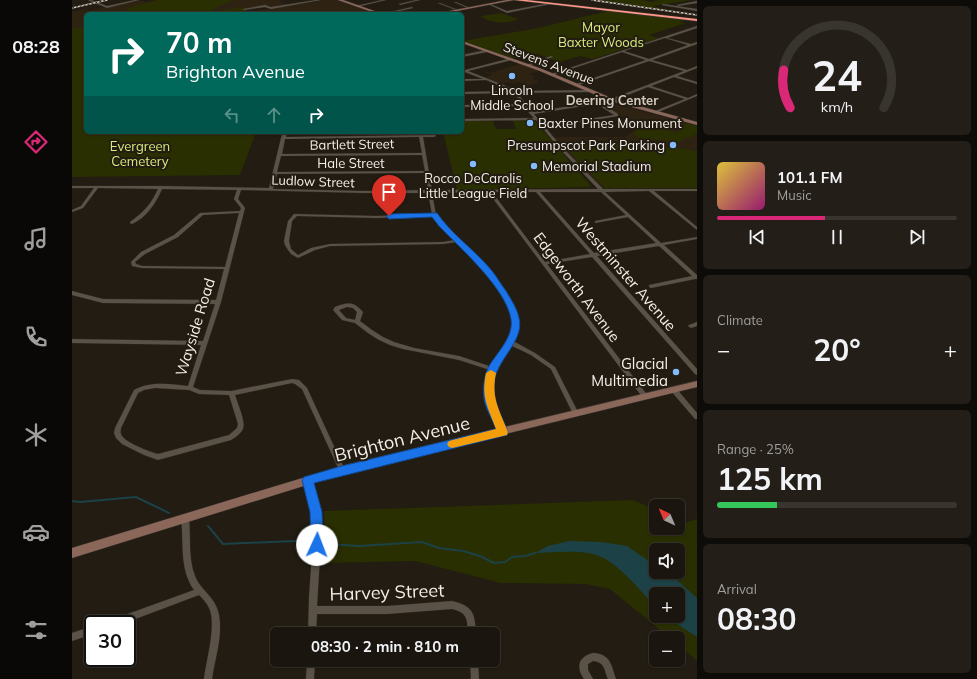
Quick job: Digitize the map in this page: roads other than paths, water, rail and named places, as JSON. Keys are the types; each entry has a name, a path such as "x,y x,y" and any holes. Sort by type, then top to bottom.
{"highway":[{"path":"516,0 697,20"}],"main road":[{"path":"340,0 376,12"},
{"path":"446,12 512,0"},
{"name":"Stevens Avenue","path":"464,43 552,74 612,100 697,124"},
{"name":"Brighton Avenue","path":"72,553 342,470 697,384"}],"street":[{"path":"89,0 107,7 138,0"},
{"path":"244,9 265,6 271,8 320,0"},
{"path":"357,6 385,0"},
{"path":"400,4 419,0"},
{"path":"455,2 470,8"},
{"path":"670,6 697,2"},
{"path":"439,3 457,10"},
{"path":"489,4 508,12 550,4"},
{"path":"663,5 697,10"},
{"path":"392,12 412,8"},
{"path":"552,74 697,27"},
{"path":"665,38 697,47"},
{"path":"576,85 697,43"},
{"path":"464,56 486,50"},
{"path":"622,52 687,71"},
{"path":"527,65 552,57"},
{"path":"464,71 511,59"},
{"path":"530,113 612,100 687,71 696,69"},
{"path":"464,71 514,92 559,146 601,190 696,278"},
{"path":"674,76 697,83"},
{"path":"464,80 487,80"},
{"path":"649,86 688,99"},
{"path":"464,92 591,91"},
{"path":"656,112 697,95"},
{"path":"544,127 617,115 598,103"},
{"path":"464,106 524,105"},
{"path":"464,120 536,119"},
{"path":"271,190 285,134"},
{"path":"284,138 376,134 434,136"},
{"path":"421,136 434,215 494,279 514,314 516,325 509,342 493,369 489,384 489,400 503,432"},
{"name":"Bartlett Street","path":"280,155 424,154"},
{"name":"Hale Street","path":"276,173 427,172"},
{"name":"Ludlow Street","path":"72,187 161,187 430,193 697,190"},
{"path":"72,211 82,207 97,187"},
{"path":"132,223 141,218 161,187"},
{"name":"Wayside Road","path":"240,189 236,199 243,208 242,212 218,302 190,388 199,392 231,393 286,381 301,384 342,470"},
{"path":"650,190 697,229"},
{"name":"Westminster Avenue","path":"537,191 697,372"},
{"name":"Edgeworth Avenue","path":"490,192 645,396"},
{"path":"227,268 142,267 134,265 132,262 143,253 176,236 202,214 242,212"},
{"path":"434,215 383,217 296,215 290,221 287,244 290,252 298,257 313,249 330,245 437,244 458,241"},
{"path":"597,222 629,216"},
{"path":"545,264 697,238"},
{"path":"650,286 696,278"},
{"path":"72,293 103,301 218,302"},
{"path":"357,322 378,338 395,345 412,350 454,357 493,369"},
{"path":"690,326 697,324"},
{"path":"72,341 204,342"},
{"path":"509,342 538,357 553,368 576,414"},
{"path":"190,388 152,386 136,392 118,428 117,433 119,438 140,451 158,457 231,437 240,430 241,424 231,393"},
{"path":"674,389 697,417"},
{"path":"308,480 318,525 312,627"},
{"path":"185,518 186,548 191,577 207,597 215,613 216,632 208,679"},
{"path":"136,615 201,591"},
{"name":"Harvey Street","path":"313,610 387,610 443,605 463,607 470,614 471,627"},
{"path":"72,637 84,633"},
{"path":"590,679 584,671 584,663 589,657 593,656 605,662 612,679"},
{"path":"310,679 311,667"},
{"path":"474,667 475,679"}],"water":[{"path":"569,541 602,542 627,546 649,561 649,579 676,579 685,587 649,587 649,600 622,571 606,559 592,554 576,552 535,553 548,546"},
{"path":"685,587 697,598 697,637 676,623 685,623"}],"waterway":[{"path":"72,501 80,502 136,497 169,513"},
{"path":"208,526 223,544 294,541 311,543"},
{"path":"327,544 359,546 422,542 439,548 463,551 480,556 494,563 505,562 512,557 525,556 535,553"}],"railway":[{"path":"72,8 107,0"},
{"path":"592,0 697,15"}],"place":[{"name":"Lincoln Middle School","path":"512,76"},
{"name":"Baxter Pines Monument","path":"530,123"},
{"name":"Presumpscot Park Parking","path":"673,145"},
{"name":"Rocco DeCarolis Little League Field","path":"473,164"},
{"name":"Memorial Stadium","path":"534,166"},
{"name":"Glacial Multimedia","path":"676,372"}],"district":[{"name":"Deering Center","path":"612,100"}],"park label":[{"name":"Mayor Baxter Woods","path":"601,34"},
{"name":"Evergreen Cemetery","path":"140,154"}]}
